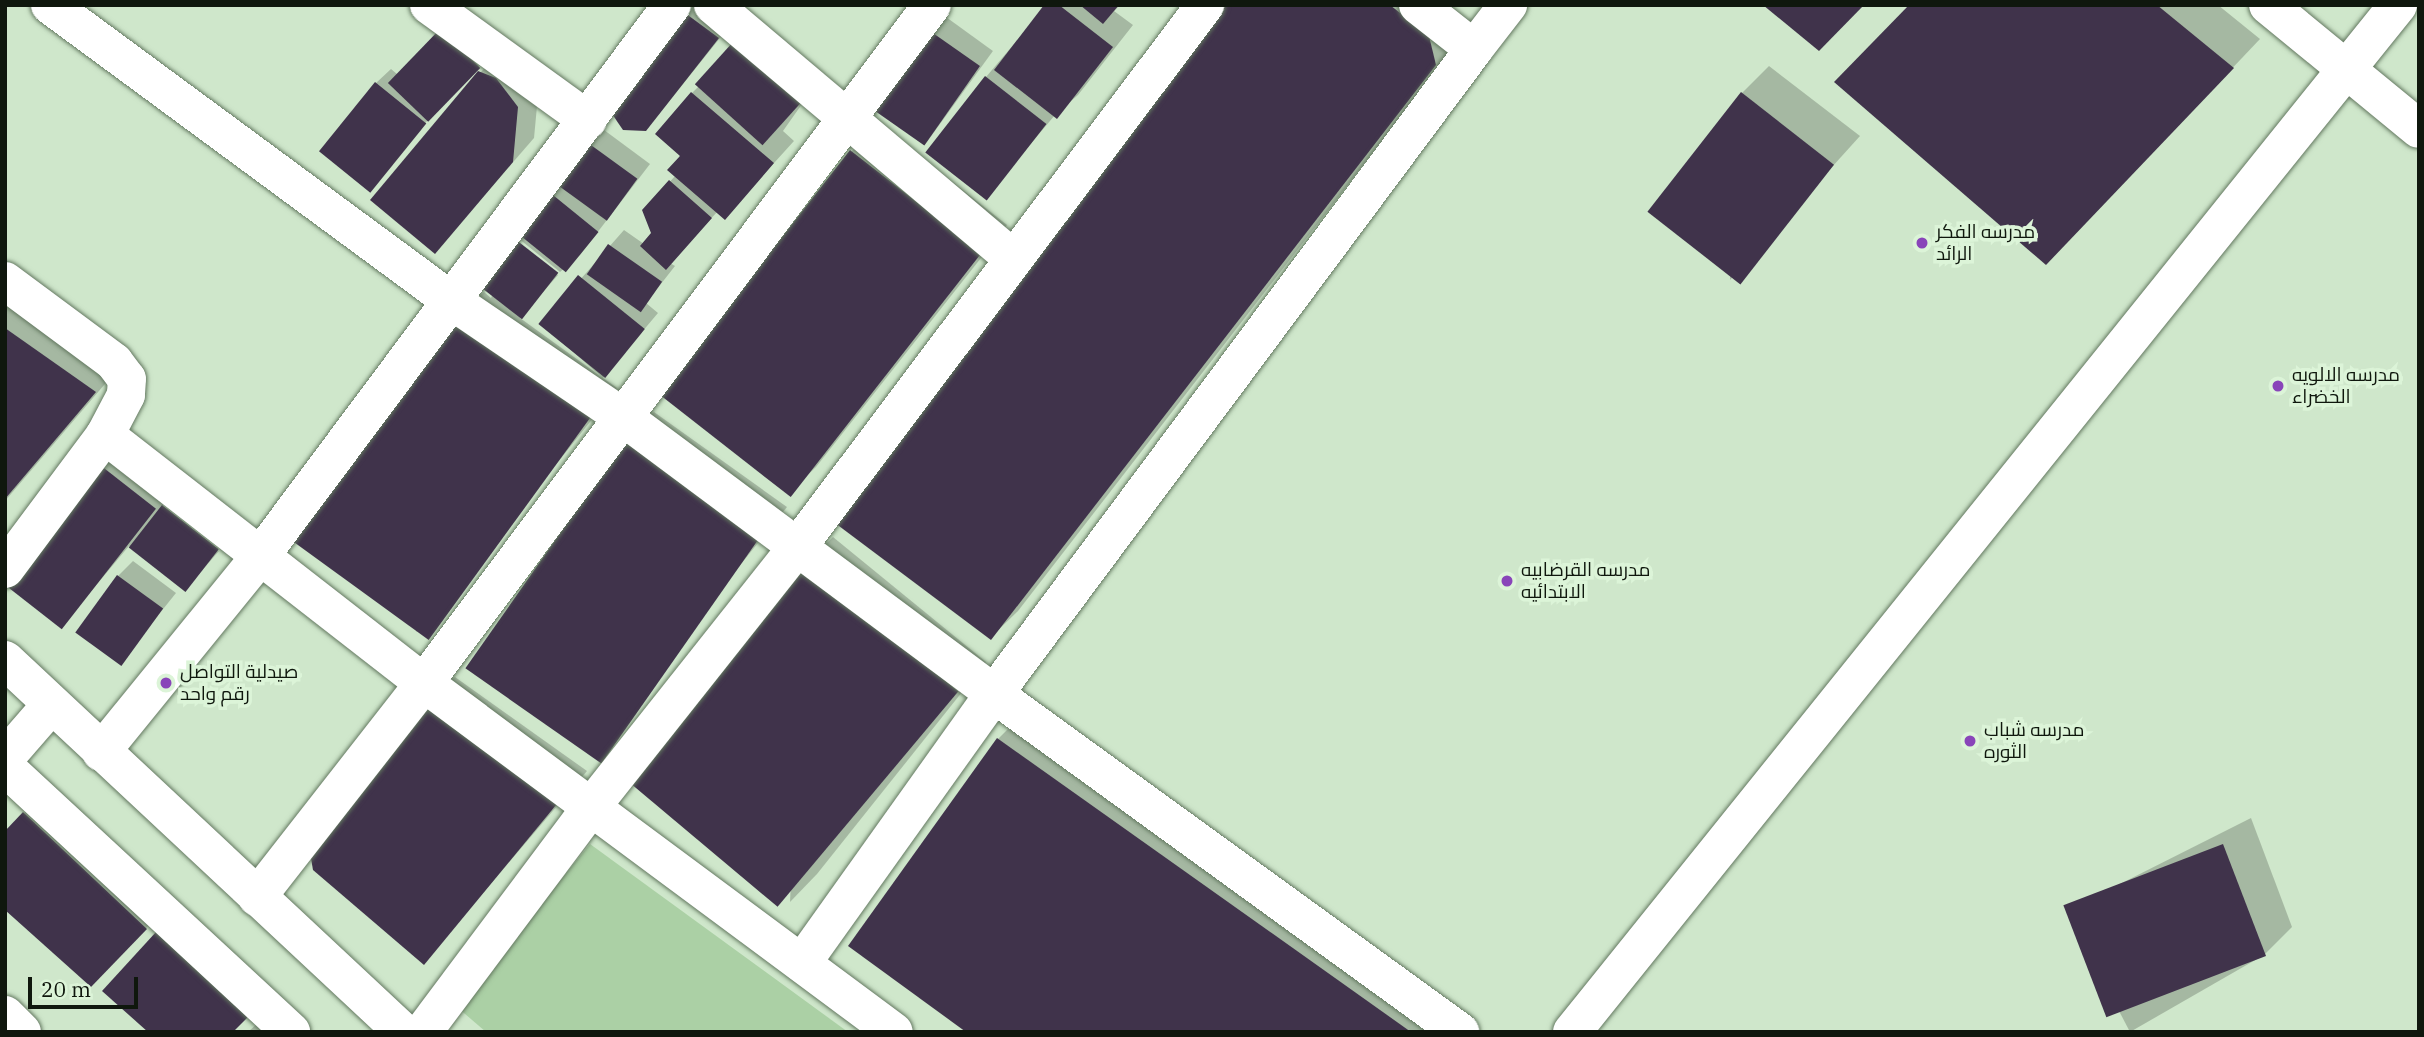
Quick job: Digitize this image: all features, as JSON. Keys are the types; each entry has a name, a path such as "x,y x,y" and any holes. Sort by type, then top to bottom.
{"street":[{"path":"50,5 453,301 623,417 799,545 993,694 1460,1032"},
{"path":"429,5 588,120"},
{"path":"101,752 262,554 672,5"},
{"path":"713,5 1012,258"},
{"path":"257,897 424,683 932,5"},
{"path":"423,1032 592,806 799,545 1012,258 1205,5"},
{"path":"1418,5 1474,50"},
{"path":"802,963 993,694 1508,5"},
{"path":"2268,5 2346,66 2419,129"},
{"path":"1572,1032 2346,66 2398,5"},
{"path":"5,281 114,362 127,379 127,395 106,435 5,569"},
{"path":"106,435 424,683 894,1032"},
{"path":"5,660 403,1032"},
{"path":"5,758 51,705"},
{"path":"5,767 292,1032"},
{"path":"5,1015 22,1032"}],"green space":[{"path":"590,844 848,1032 486,1032 457,1007"}],"building":[{"path":"1044,5 1059,5 1113,47 1057,119 994,70"},
{"path":"1080,5 1119,5 1103,24"},
{"path":"1225,5 1390,5 1429,36 1436,65 991,640 835,523"},
{"path":"1763,5 1864,5 1819,51"},
{"path":"1909,5 2157,5 2234,68 2046,265 1834,82"},
{"path":"685,13 719,38 646,131 623,130 610,111"},
{"path":"440,29 480,68 428,122 388,83"},
{"path":"930,31 980,66 924,145 874,110"},
{"path":"733,42 801,103 762,145 695,84"},
{"path":"478,71 496,78 518,107 513,162 435,254 370,200"},
{"path":"985,76 1046,124 987,200 925,152"},
{"path":"375,82 426,124 370,193 319,151"},
{"path":"691,92 774,163 725,220 667,170 680,156 655,134"},
{"path":"1741,92 1834,165 1740,284 1647,212"},
{"path":"584,140 637,179 607,221 553,182"},
{"path":"850,150 982,253 791,497 659,394"},
{"path":"669,180 712,218 666,270 640,246 651,233 642,210"},
{"path":"548,191 599,232 566,272 515,231"},
{"path":"515,239 558,273 522,319 479,285"},
{"path":"608,244 662,282 641,312 587,274"},
{"path":"578,275 645,329 605,378 538,324"},
{"path":"455,318 591,417 429,640 293,541"},
{"path":"5,328 96,392 5,499"},
{"path":"626,439 762,534 601,764 465,668"},
{"path":"100,465 156,509 62,629 6,586"},
{"path":"162,505 219,549 185,592 129,548"},
{"path":"805,563 958,692 778,907 624,778"},
{"path":"117,575 163,609 121,666 75,632"},
{"path":"426,703 561,799 424,965 313,870 309,847"},
{"path":"997,738 1411,1032 966,1032 848,946"},
{"path":"23,812 147,929 91,987 5,910 5,831"},
{"path":"2223,844 2266,956 2106,1017 2063,905"},
{"path":"156,932 248,1017 233,1032 148,1032 102,991"}],"place":[{"name":"مدرسه الفكر الرائد","path":"1922,243"},
{"name":"مدرسه الالويه الخضراء","path":"2278,386"},
{"name":"مدرسه القرضابيه الابتدائيه","path":"1507,581"},
{"name":"صيدلية التواصل رقم واحد","path":"166,683"},
{"name":"مدرسه شباب الثوره","path":"1970,741"}]}
